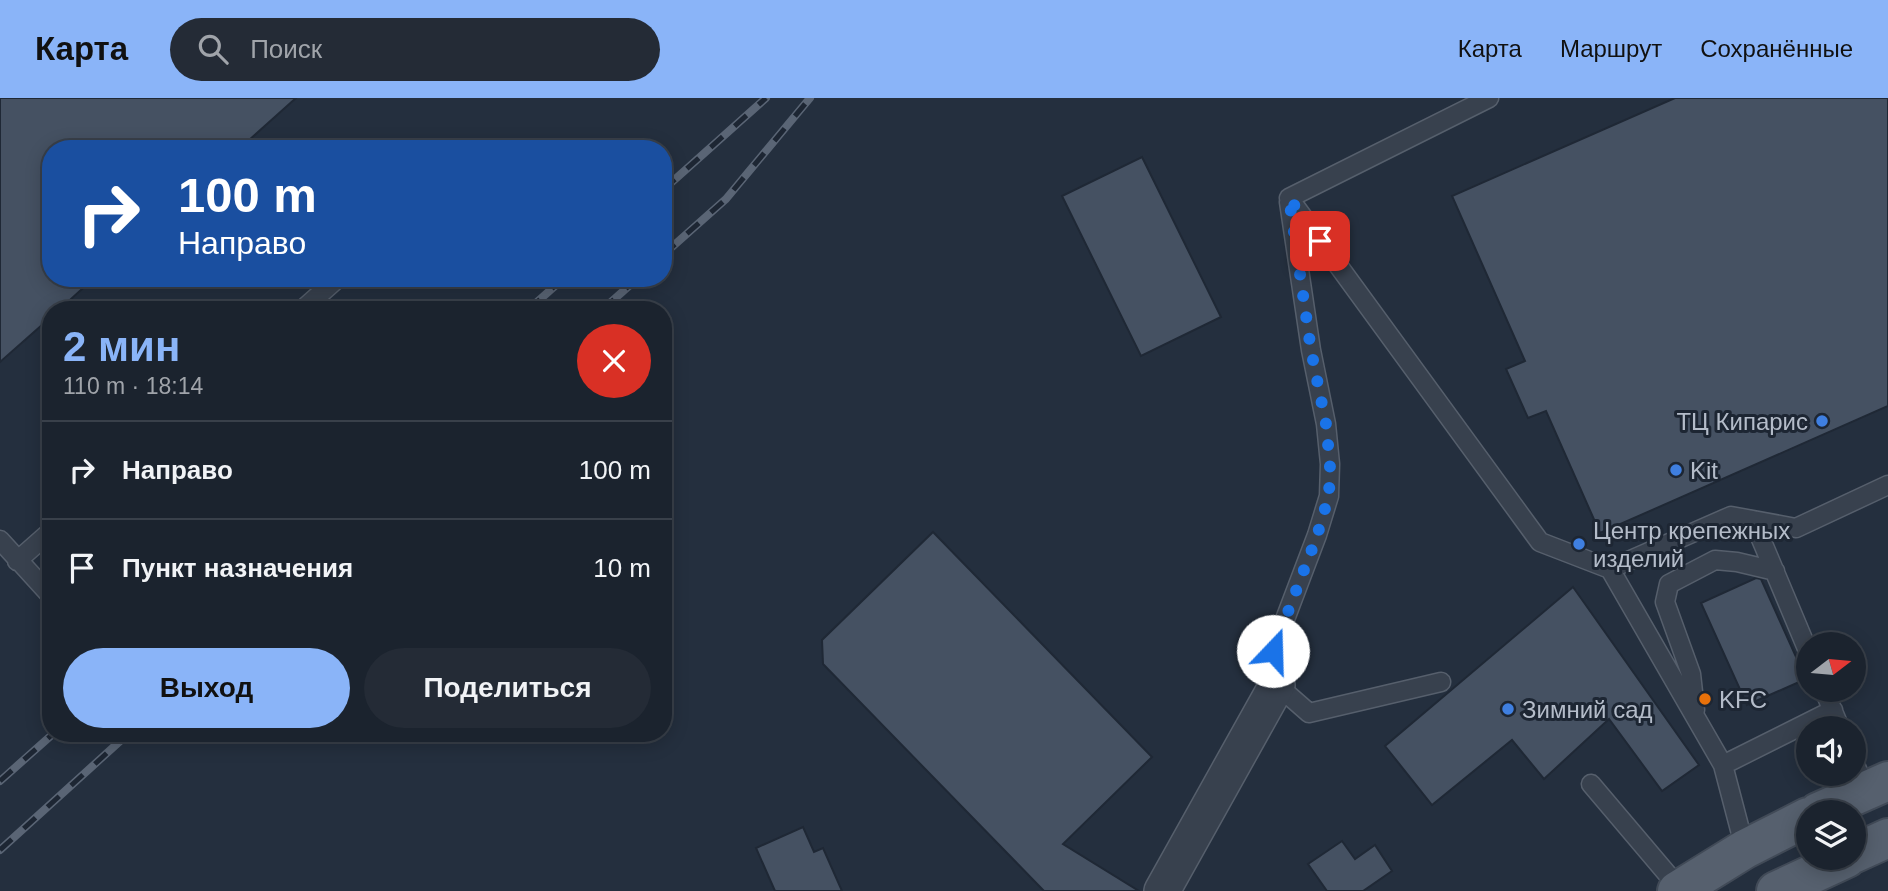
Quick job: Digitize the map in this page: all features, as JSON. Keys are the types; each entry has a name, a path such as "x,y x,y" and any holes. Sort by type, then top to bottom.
{"main road":[{"path":"1835,800 1869,777"},
{"path":"1679,890 1745,849 1796,823"},
{"path":"1866,849 1888,838"},
{"path":"1776,891 1821,870"}],"street":[{"path":"1162,891 1277,685"}],"lane":[{"path":"1289,198 1489,98"},
{"path":"1289,198 1541,542 1610,569 1723,765 1745,849"},
{"path":"1289,198 1311,350 1326,424 1330,464 1329,495 1317,536 1273,651 1277,685 1309,713 1441,682"},
{"path":"312,301 328,287"},
{"path":"1610,569 1731,516 1796,528 1888,485"},
{"path":"1753,520 1800,632"},
{"path":"17,561 42,539"},
{"path":"0,540 42,587"},
{"path":"1696,717 1691,674 1665,603 1669,584 1715,560 1774,571"},
{"path":"1829,702 1835,716"},
{"path":"1723,765 1833,710"},
{"path":"1591,784 1679,890"}],"building":[{"path":"0,98 296,98 249,140 42,140 42,287 84,287 69,301 42,301 42,325 0,362"},
{"path":"1675,98 1888,98 1888,406 1600,533 1546,411 1528,418 1506,369 1525,361 1452,196"},
{"path":"1142,157 1221,317 1141,356 1062,196"},
{"path":"933,532 1152,757 1063,844 1139,891 1044,891 823,664 822,640"},
{"path":"1756,578 1761,579 1796,657 1796,683 1747,705 1701,603"},
{"path":"1573,587 1699,765 1662,791 1609,719 1544,779 1512,740 1432,805 1385,746"},
{"path":"803,827 814,852 823,848 842,891 775,891 756,848"},
{"path":"1342,841 1355,859 1375,845 1392,871 1363,891 1327,891 1308,864"}],"railway":[{"path":"672,182 766,98"},
{"path":"672,247 726,199 810,98"},
{"path":"538,301 554,287"},
{"path":"612,301 628,287"},
{"path":"0,781 44,742"},
{"path":"0,850 119,742"}],"place":[{"name":"ТЦ Кипарис","path":"1822,421"},
{"name":"Kit","path":"1676,470"},
{"name":"Центр крепежных изделий","path":"1579,544"},
{"name":"KFC","path":"1705,699"},
{"name":"Зимний сад","path":"1508,709"}],"route":[{"path":"1273,651 1317,536 1329,495 1330,464 1326,424 1311,350 1289,198 1320,241"}]}
